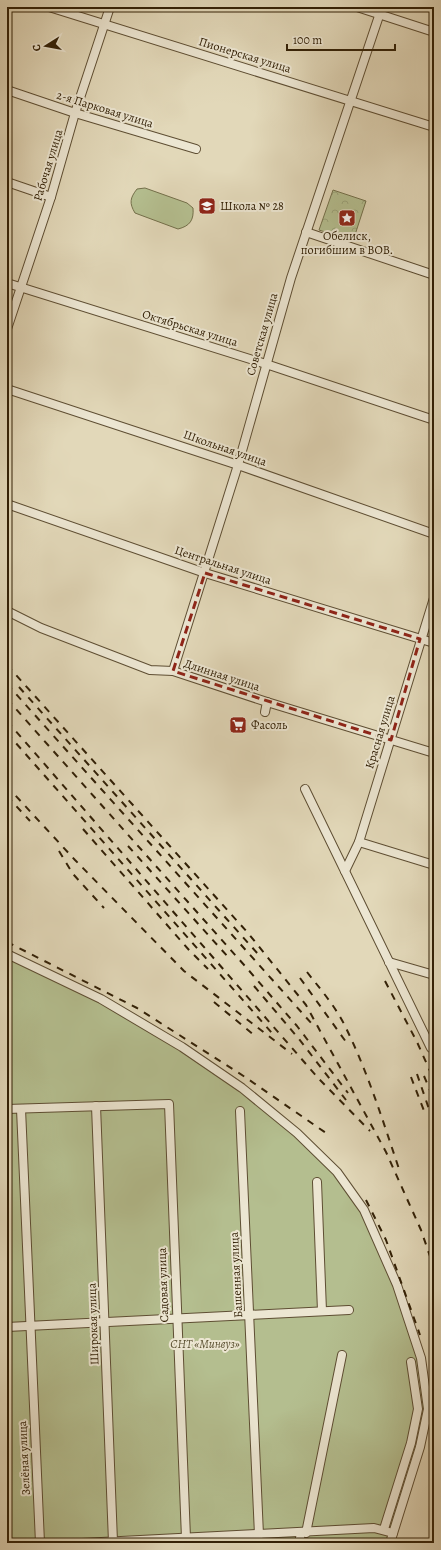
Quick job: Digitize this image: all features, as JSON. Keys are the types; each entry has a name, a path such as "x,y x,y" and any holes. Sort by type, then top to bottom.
{"street":[{"name":"Пионерская улица","path":"49,7 434,127"},
{"name":"Рабочая улица","path":"7,329 51,197 110,7"},
{"path":"357,7 381,11 434,32"},
{"name":"Советская улица","path":"173,671 238,465 266,364 306,232 381,11"},
{"name":"2-я Парковая улица","path":"7,90 76,113 196,149"},
{"path":"7,182 51,197"},
{"path":"306,232 434,275"},
{"name":"Октябрьская улица","path":"7,283 266,364 434,420"},
{"name":"Школьная улица","path":"7,389 238,465 434,534"},
{"name":"Центральная улица","path":"7,504 205,573 434,643"},
{"name":"Красная улица","path":"344,871 359,842 391,740 420,639 434,598"},
{"name":"Длинная улица","path":"7,611 41,628 150,670 173,671 267,702 434,753"},
{"path":"265,712 267,702"},
{"path":"305,790 431,1048 434,1039"},
{"path":"359,842 434,865"},
{"path":"7,954 102,999 182,1047 242,1088 297,1133 337,1172 364,1210 397,1285 421,1358 428,1409 420,1447 390,1543"},
{"path":"389,962 434,975"},
{"name":"Садовая улица","path":"96,1106 169,1104 176,1318 186,1538"},
{"path":"7,1109 96,1106"},
{"name":"Широкая улица","path":"96,1106 113,1542"},
{"name":"Зелёная улица","path":"21,1109 40,1543"},
{"name":"Башенная улица","path":"240,1111 259,1535"},
{"path":"317,1182 322,1311"},
{"path":"7,1327 349,1310"},
{"path":"299,1543 303,1533 342,1356"},
{"path":"384,1529 411,1443 418,1409 411,1362"},
{"path":"82,1543 173,1541 186,1538 303,1533 374,1528 384,1529 393,1533"}],"highlighted area":[{"path":"205,573 420,639 391,740 173,671"}],"green space":[{"path":"145,188 187,203 193,208 193,216 190,222 186,226 178,229 135,213 131,203 133,195 137,189"},
{"path":"333,190 366,201 353,241 319,230"},
{"name":"СНТ «Минвуз»","path":"7,954 101,999 242,1088 337,1172 364,1210 421,1358 428,1409 390,1543 7,1543"}],"railway":[{"path":"7,665 248,933 306,1005 386,1152 421,1230 434,1268"},
{"path":"7,684 312,1024"},
{"path":"19,687 258,954"},
{"path":"7,699 297,1026 348,1093"},
{"path":"7,721 319,1079 370,1131"},
{"path":"7,733 272,1033"},
{"path":"7,785 75,860 184,971 292,1054"},
{"path":"7,796 30,821"},
{"path":"83,829 189,950 208,969"},
{"path":"128,846 229,958"},
{"path":"59,851 73,874 104,908"},
{"path":"7,942 137,1008 245,1077 326,1133"},
{"path":"307,972 333,1006 342,1020 354,1045 381,1115 399,1169"},
{"path":"300,978 349,1046"},
{"path":"385,981 417,1042 434,1080"},
{"path":"254,986 299,1039 346,1100"},
{"path":"214,1002 254,1035"},
{"path":"417,1074 430,1112 434,1230"},
{"path":"424,1076 434,1100"},
{"path":"411,1077 426,1116"},
{"path":"366,1200 386,1240 420,1335"}],"place":[{"name":"Школа № 28","path":"207,206"},
{"name":"Обелиск, погибшим в ВОВ.","path":"347,218"},
{"name":"Фасоль","path":"238,725"}]}
